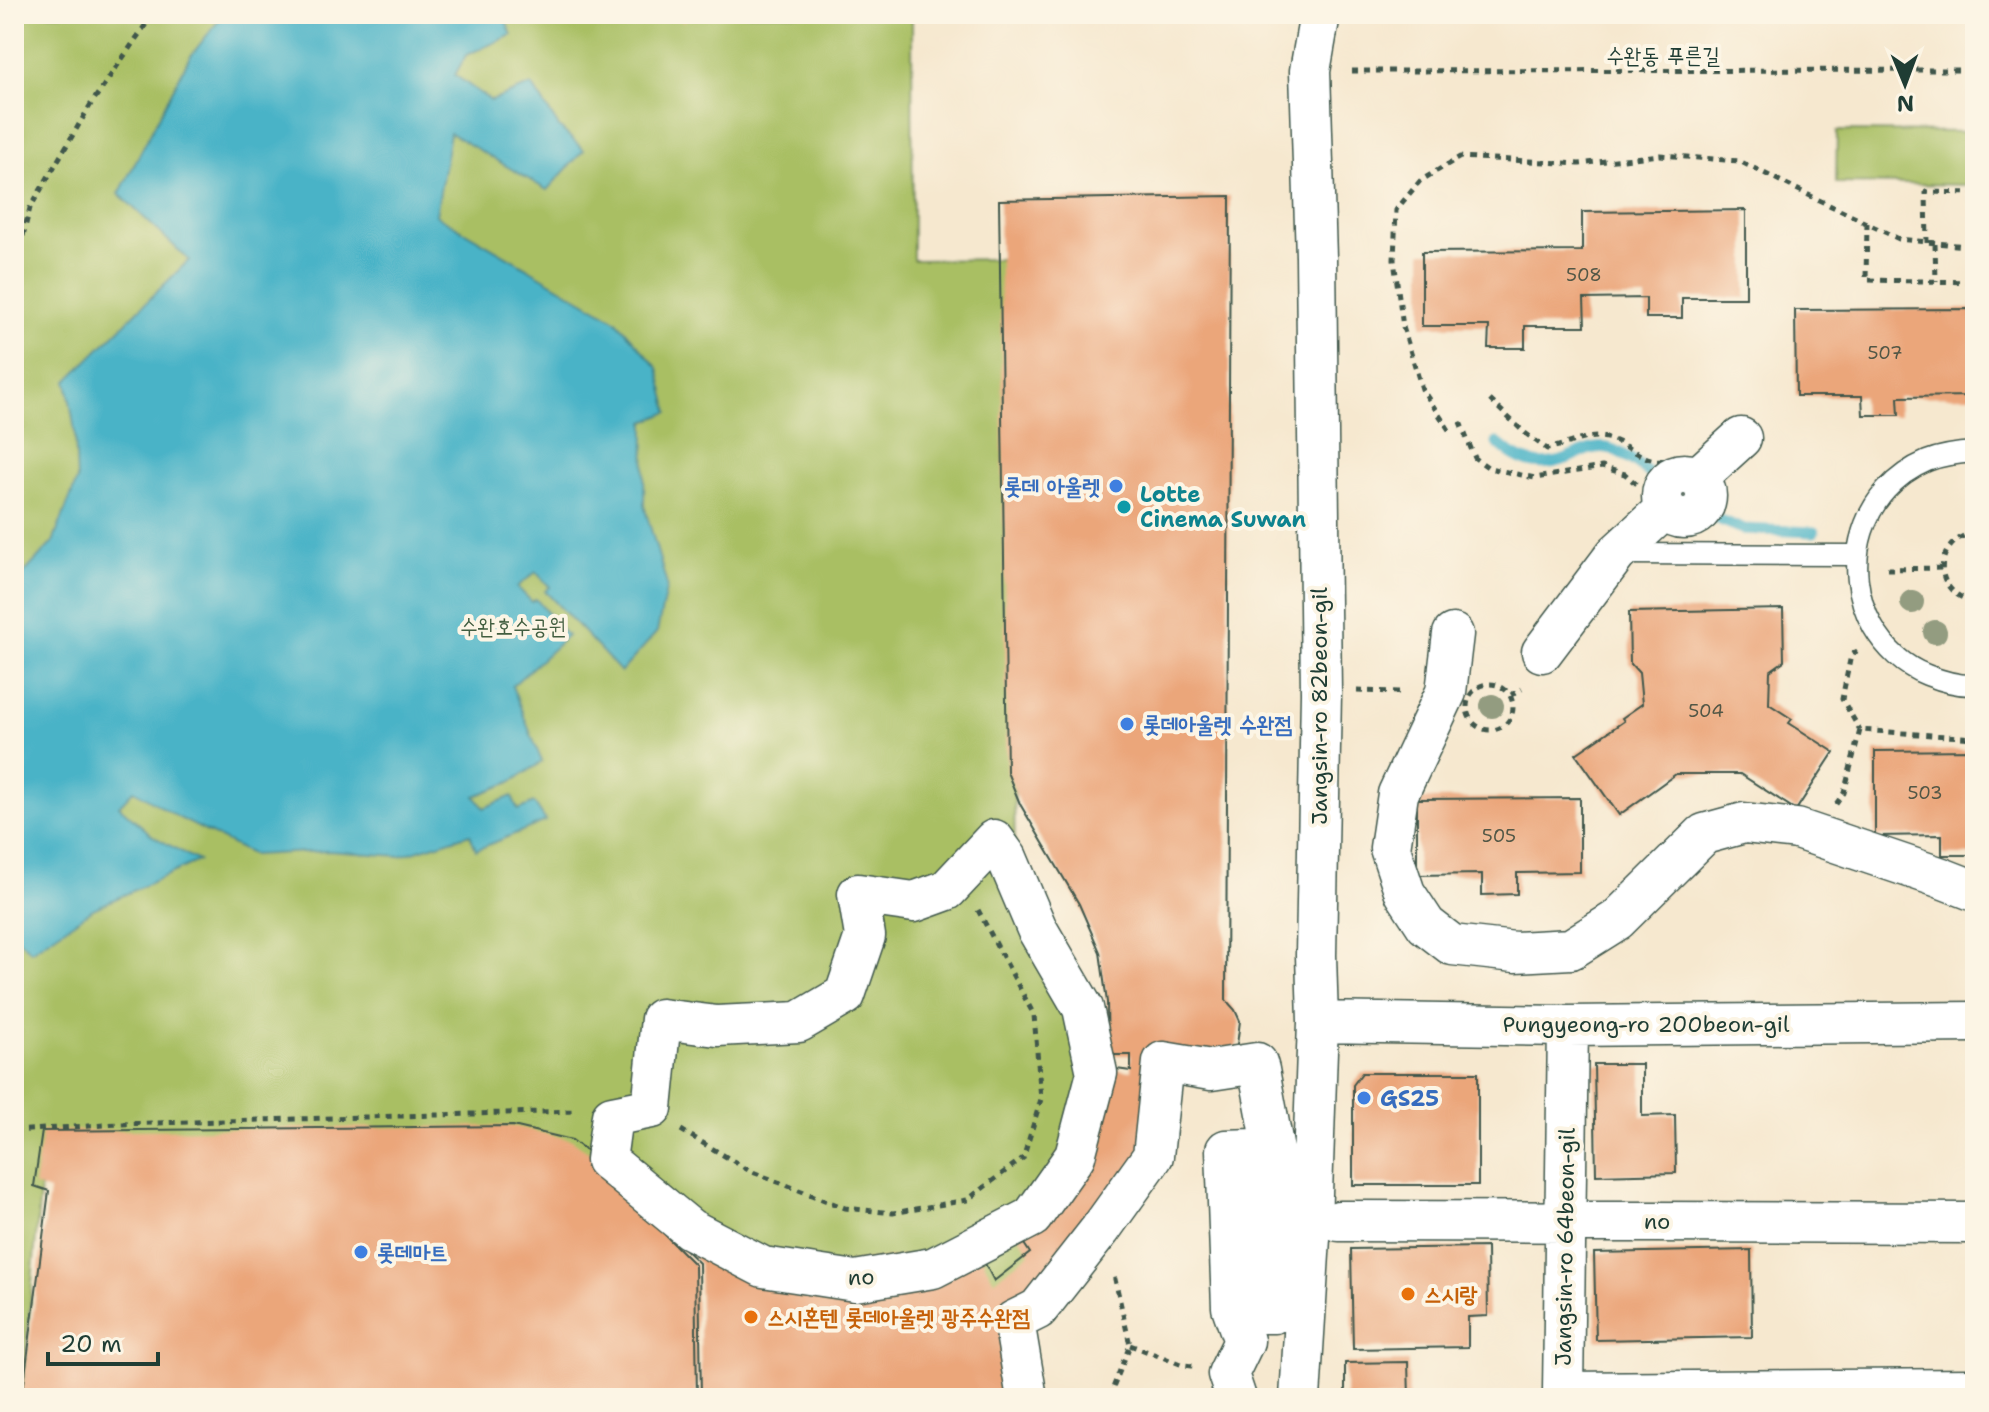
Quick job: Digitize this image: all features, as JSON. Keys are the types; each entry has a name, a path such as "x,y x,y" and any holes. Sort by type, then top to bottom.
{"street":[{"name":"Jangsin-ro 82beon-gil","path":"1300,1398 1311,1222 1318,1022 1316,955 1321,693 1316,257 1310,71 1320,14"},
{"path":"1542,652 1616,554 1656,517 1691,517 1699,512 1705,504 1704,472 1741,438"},
{"path":"1453,634 1446,692 1398,794 1390,848 1405,893 1426,925 1452,945 1515,952 1571,949 1617,920 1704,834 1744,823 1797,829 1975,891"},
{"name":"no","path":"994,840 1007,858 1037,929 1083,1008 1097,1073 1075,1156 1032,1217 933,1268 855,1281 763,1267 678,1220 606,1160 612,1116 645,1109 652,1108 661,1019 717,1026 799,1022 845,995 865,936 858,894 914,902 947,890 994,840"},
{"name":"Pungyeong-ro 200beon-gil","path":"1318,1022 1568,1026 1975,1022"},
{"name":"Jangsin-ro 64beon-gil","path":"1568,1026 1563,1392 1975,1389"},
{"path":"1027,1398 1014,1321 1038,1309 1153,1156 1163,1062 1211,1070 1257,1063 1259,1070 1274,1151 1274,1313 1259,1313 1253,1303 1252,1149 1226,1150 1232,1307 1244,1341 1232,1384"},
{"name":"no","path":"1339,1221 1975,1223"}],"lane":[{"path":"1975,452 1927,461 1904,474 1885,492 1870,513 1856,562 1858,589 1865,614 1878,637 1896,656 1917,671 1941,681 1975,685"},
{"path":"1616,554 1856,562"}],"path":[{"path":"14,271 30,208 91,104 153,14"},
{"name":"수완동 푸른길","path":"1352,71 1975,70"},
{"path":"1449,430 1422,389 1403,327 1394,260 1396,210 1420,181 1460,157 1579,164 1660,155 1739,161 1899,239 1975,247"},
{"path":"1927,243 1926,192 1975,193"},
{"path":"1867,223 1866,280 1975,282"},
{"path":"1935,244 1936,281"},
{"path":"1490,400 1547,449 1597,437 1617,441 1653,461 1693,458 1704,472"},
{"path":"1460,422 1475,458 1489,468 1535,478 1602,467 1625,474 1640,488 1638,508 1656,517"},
{"path":"1975,532 1952,542 1944,554 1942,568 1945,582 1953,593 1975,602"},
{"path":"1856,562 1942,568"},
{"path":"1815,835 1844,793 1860,730 1842,699 1851,655 1878,637"},
{"path":"1493,683 1511,695 1512,715 1506,724 1487,730 1470,719 1468,698 1474,689 1493,683"},
{"path":"1511,695 1522,689"},
{"path":"1860,730 1975,738"},
{"path":"645,1109 750,1171 845,1208 893,1213 967,1200 1023,1158"},
{"path":"14,1131 119,1124 582,1110"},
{"path":"1130,1345 1232,1384"}],"green space":[{"name":"수완호수공원","path":"14,14 912,14 913,260 1010,259 1015,881 1085,1000 1075,1248 938,1308 667,1227 43,1158 22,1398 14,1398"},
{"path":"1837,131 1975,132 1975,185 1836,183"}],"water":[{"name":"수완호수공원","path":"224,14 503,14 512,35 466,55 455,75 491,101 532,85 559,127 584,150 547,190 450,133 436,215 616,320 658,368 669,412 645,422 644,505 667,585 657,632 621,672 545,591 550,587 536,572 517,587 532,602 536,599 567,636 512,686 542,762 511,782 475,796 484,808 512,796 518,810 534,803 546,821 476,850 470,834 400,856 328,851 253,855 179,818 134,790 119,806 153,836 198,861 93,909 31,951 14,935 14,584 53,542 77,480 75,432 67,381 189,260 119,194 189,58"}],"building":[{"path":"675,14 691,14 683,22"},
{"name":"롯데 아울렛","path":"1230,196 1226,1000 1240,1021 1237,1045 1231,1055 1186,1063 1143,1187 1011,1313 1030,1398 701,1398 699,1263 673,1238 780,1270 977,1248 994,1281 1030,1253 1017,1233 1102,1067 1131,1071 1131,1055 1108,1055 1107,1002 1100,952 1079,904 1020,804 1007,772 999,200"},
{"path":"1746,210 1746,298 1682,298 1682,318 1646,318 1646,298 1584,299 1585,326 1525,326 1525,348 1488,348 1489,326 1422,326 1422,252 1582,251 1582,212"},
{"path":"1975,309 1975,396 1898,397 1899,415 1863,415 1862,396 1796,396 1795,310"},
{"path":"1783,609 1784,661 1770,671 1769,704 1792,719 1789,723 1834,752 1796,810 1740,774 1676,774 1619,815 1576,754 1624,721 1622,718 1642,704 1639,673 1630,663 1629,612"},
{"path":"1975,750 1975,855 1942,855 1942,835 1875,836 1875,751"},
{"path":"1580,798 1580,872 1517,873 1517,894 1482,895 1482,874 1417,875 1417,799"},
{"path":"1594,1064 1642,1064 1642,1116 1675,1115 1676,1173 1596,1175"},
{"path":"1362,1073 1478,1073 1478,1185 1353,1185 1353,1085"},
{"name":"롯데마트","path":"513,1126 572,1140 602,1162 695,1265 697,1398 22,1398 49,1191 34,1186 42,1131"},
{"path":"1487,1247 1488,1316 1468,1317 1468,1347 1353,1349 1351,1249"},
{"path":"1751,1250 1752,1337 1596,1340 1594,1253"},
{"path":"1970,1257 1975,1257 1975,1328 1971,1328"},
{"path":"1408,1362 1409,1398 1345,1398 1345,1363"}],"waterway":[{"path":"1497,443 1513,455 1537,464 1556,462 1586,450 1614,450 1657,479 1652,494 1654,506"},
{"path":"1657,479 1675,468 1696,469"},
{"path":"1707,477 1714,496 1708,515"},
{"path":"1669,524 1690,526 1708,515 1742,529 1814,532"}],"place":[{"name":"롯데 아울렛","path":"1116,486"},
{"name":"Lotte Cinema Suwan","path":"1124,507"},
{"name":"롯데아울렛 수완점","path":"1127,724"},
{"name":"GS25","path":"1364,1098"},
{"name":"롯데마트","path":"361,1252"},
{"name":"스시랑","path":"1408,1294"},
{"name":"스시혼텐 롯데아울렛 광주수완점","path":"751,1317"}]}
